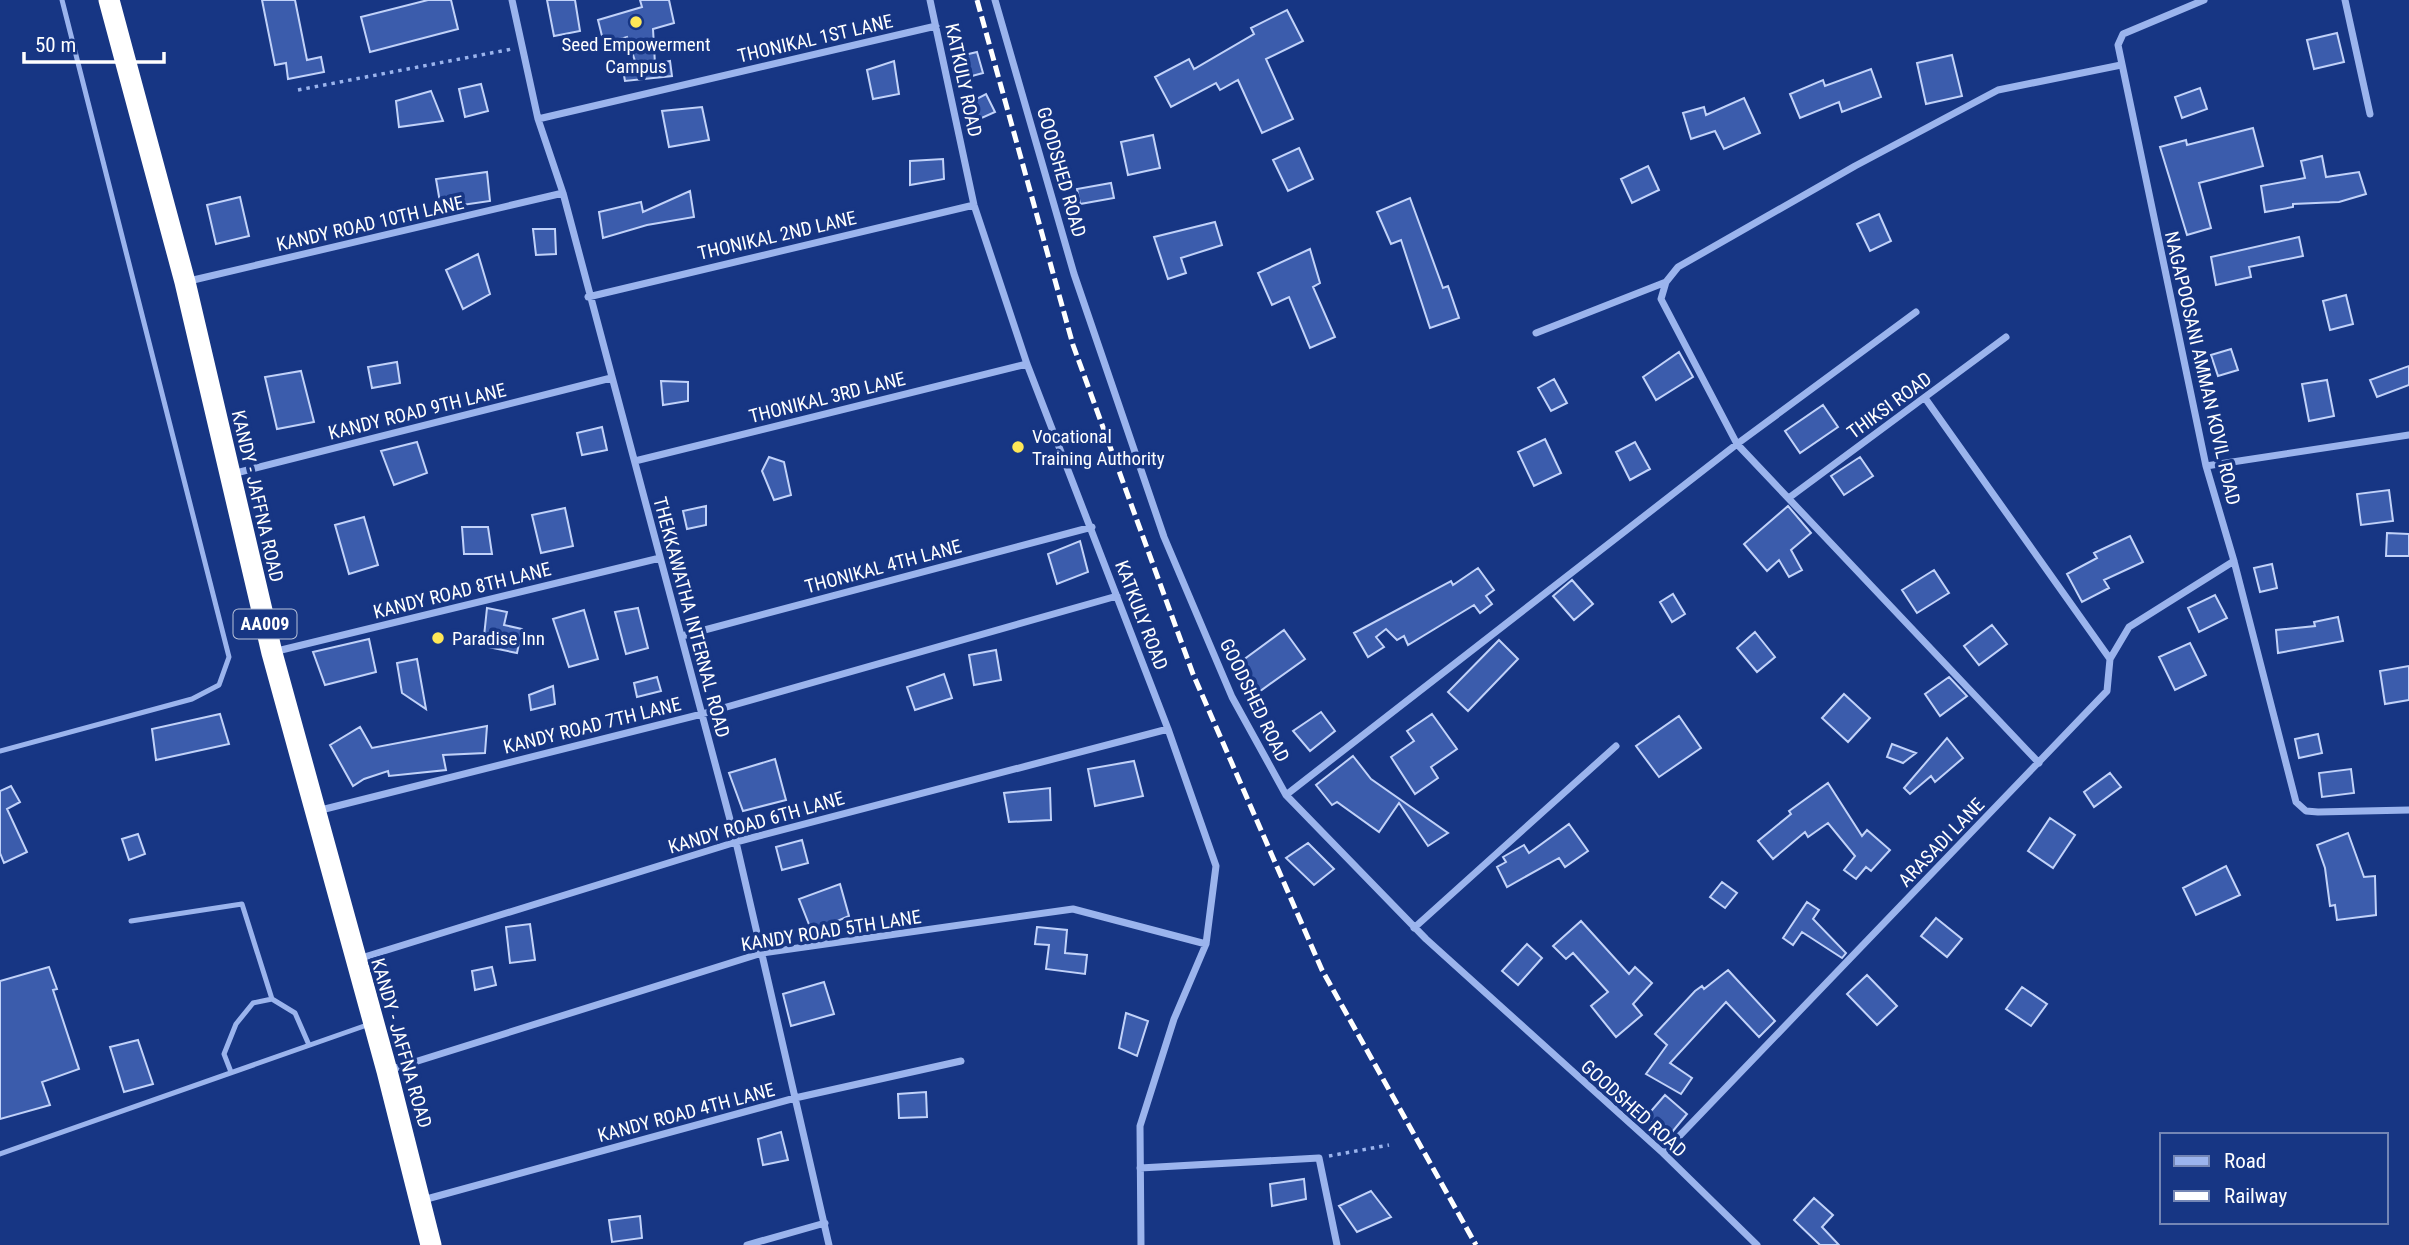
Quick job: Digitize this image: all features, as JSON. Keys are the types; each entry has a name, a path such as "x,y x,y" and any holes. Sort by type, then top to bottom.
{"highway":[{"name":"KANDY - JAFFNA ROAD","path":"109,0 185,282 272,653 387,1071 431,1245"}],"street":[{"name":"THEKKAWATHA INTERNAL ROAD","path":"512,0 538,119 563,193 588,296 635,461 736,842 829,1245"},
{"name":"KATKULY ROAD","path":"930,0 974,205 1027,364 1093,527 1216,866 1206,943 1174,1019 1140,1126 1141,1245"},
{"name":"GOODSHED ROAD","path":"995,0 1074,274 1164,537 1232,697 1286,795 1414,928 1578,1080 1663,1153 1757,1245"},
{"path":"2173,0 2176,10"},
{"name":"NAGAPOOSANI AMMAN KOVIL ROAD","path":"2204,0 2123,34 2118,46 2206,466 2234,561 2296,802 2306,811 2318,812 2409,810"},
{"path":"2344,0 2370,114"},
{"name":"THONIKAL 1ST LANE","path":"538,119 936,26"},
{"path":"2039,763 1737,444 1661,299 1666,282 1678,267 1854,166 1998,90 2121,65"},
{"name":"KANDY ROAD 10TH LANE","path":"185,282 563,193"},
{"name":"THONIKAL 2ND LANE","path":"588,296 974,205"},
{"path":"1536,333 1666,282"},
{"path":"1286,795 1737,444 1916,312"},
{"name":"THIKSI ROAD","path":"1790,497 2006,337"},
{"name":"THONIKAL 3RD LANE","path":"635,461 1027,364"},
{"name":"KANDY ROAD 9TH LANE","path":"230,474 611,378"},
{"path":"1924,398 2110,659"},
{"path":"2206,466 2409,435"},
{"name":"THONIKAL 4TH LANE","path":"682,636 1093,527"},
{"name":"KANDY ROAD 8TH LANE","path":"272,653 660,558"},
{"name":"ARASADI LANE","path":"1663,1153 2107,691 2110,659 2129,627 2234,561"},
{"name":"KANDY ROAD 7TH LANE","path":"315,811 702,714 1118,596"},
{"name":"KANDY ROAD 6TH LANE","path":"355,959 736,842 1168,729"},
{"path":"1414,928 1616,746"},
{"name":"KANDY ROAD 5TH LANE","path":"387,1071 762,953 1073,909 1206,943"},
{"name":"KANDY ROAD 4TH LANE","path":"421,1200 795,1098 961,1061"},
{"path":"1140,1168 1319,1158 1337,1245"},
{"path":"747,1245 825,1223"}],"lane":[{"path":"0,751 192,699 219,685 229,657 62,0"},
{"path":"131,921 242,904 272,999 295,1013 309,1045"},
{"path":"231,1072 225,1054 236,1024 253,1003 272,999"},
{"path":"0,1154 374,1023"}],"path":[{"path":"298,90 524,47"},
{"path":"1319,1158 1389,1145"}],"building":[{"path":"262,0 295,0 307,60 321,57 324,72 288,79 286,63 275,65"},
{"path":"428,0 451,0 458,29 370,52 361,17"},
{"path":"547,0 575,0 580,31 554,36"},
{"path":"640,0 669,0 674,23 653,29 655,64 670,61 672,76 625,81 623,70 637,67 627,37 604,44 598,20 642,7"},
{"path":"1287,10 1303,41 1266,59 1293,119 1262,133 1238,80 1220,90 1216,83 1171,107 1155,77 1189,59 1194,69 1254,34 1251,28"},
{"path":"2337,33 2344,62 2314,69 2307,40"},
{"path":"977,52 983,73 961,79 956,57"},
{"path":"1952,55 1962,96 1926,104 1917,63"},
{"path":"894,61 899,94 873,99 867,70"},
{"path":"1871,69 1881,97 1842,112 1839,102 1800,118 1790,94 1823,80 1825,86"},
{"path":"481,84 488,111 465,117 459,89"},
{"path":"2200,88 2207,109 2182,118 2175,97"},
{"path":"431,91 443,121 399,127 396,101"},
{"path":"986,94 995,112 975,121 967,104"},
{"path":"1744,98 1760,133 1724,149 1715,131 1691,139 1683,113 1704,107 1706,115"},
{"path":"702,107 709,140 669,147 662,111"},
{"path":"2253,128 2263,166 2199,183 2211,228 2187,235 2160,147 2186,140 2187,145"},
{"path":"1153,135 1160,168 1128,175 1121,142"},
{"path":"1299,148 1313,179 1288,191 1273,160"},
{"path":"2322,156 2326,177 2359,172 2366,194 2339,202 2293,204 2293,207 2265,212 2261,186 2305,178 2301,161"},
{"path":"943,159 944,179 910,185 910,161"},
{"path":"1648,166 1659,190 1632,203 1621,179"},
{"path":"487,172 490,201 441,208 436,179"},
{"path":"1111,183 1114,198 1080,204 1077,189"},
{"path":"690,191 694,217 647,225 603,238 599,212 641,202 643,212"},
{"path":"240,197 249,236 216,244 207,205"},
{"path":"1410,198 1443,288 1448,286 1459,318 1430,328 1401,240 1391,244 1377,212"},
{"path":"1879,214 1891,241 1870,251 1857,224"},
{"path":"1215,222 1222,245 1181,258 1186,273 1168,279 1154,237"},
{"path":"533,229 555,229 556,254 536,255"},
{"path":"2299,237 2303,256 2249,267 2251,277 2216,285 2211,257"},
{"path":"1310,249 1320,283 1313,287 1335,337 1310,348 1289,297 1272,305 1258,273"},
{"path":"478,254 490,294 463,309 446,270"},
{"path":"2346,295 2353,324 2330,330 2323,301"},
{"path":"2231,349 2238,370 2218,376 2211,355"},
{"path":"1679,352 1693,377 1656,400 1643,377"},
{"path":"397,362 400,383 372,388 368,367"},
{"path":"2409,366 2409,385 2377,397 2370,380"},
{"path":"301,371 314,422 277,429 265,377"},
{"path":"1554,379 1567,403 1551,411 1538,388"},
{"path":"2327,380 2334,416 2309,421 2302,384"},
{"path":"661,381 688,382 688,401 663,405"},
{"path":"1823,405 1838,427 1800,453 1785,431"},
{"path":"602,427 607,450 582,455 577,433"},
{"path":"1545,439 1561,473 1534,486 1518,452"},
{"path":"417,442 427,473 394,485 381,451"},
{"path":"1635,442 1650,469 1630,480 1616,452"},
{"path":"769,457 784,462 791,495 774,500 762,471"},
{"path":"1860,457 1873,476 1844,495 1831,476"},
{"path":"2389,490 2393,521 2361,525 2357,494"},
{"path":"706,506 706,525 687,529 683,511"},
{"path":"1788,506 1811,533 1791,550 1802,570 1789,577 1779,560 1767,571 1744,544"},
{"path":"565,508 573,546 541,553 532,515"},
{"path":"364,517 378,565 349,574 335,525"},
{"path":"462,527 488,527 492,554 464,554"},
{"path":"2387,533 2409,534 2409,556 2386,556"},
{"path":"2130,536 2143,562 2104,580 2109,588 2082,602 2067,574 2097,558 2094,553"},
{"path":"1080,541 1088,572 1057,584 1048,554"},
{"path":"2272,564 2277,588 2260,592 2254,568"},
{"path":"1478,568 1494,590 1486,596 1492,604 1480,613 1474,605 1408,645 1404,636 1397,640 1386,629 1376,637 1384,647 1368,657 1354,633 1451,581 1453,585"},
{"path":"1934,570 1949,593 1917,613 1902,590"},
{"path":"1572,580 1593,604 1574,620 1553,596"},
{"path":"1673,594 1685,614 1672,622 1660,602"},
{"path":"2215,595 2227,618 2199,632 2188,608"},
{"path":"487,608 507,612 504,625 522,629 517,653 483,646"},
{"path":"638,608 648,648 626,654 615,612"},
{"path":"584,610 598,659 569,667 553,619"},
{"path":"2338,617 2343,641 2278,653 2276,630 2315,626 2314,622"},
{"path":"1992,625 2007,644 1979,665 1964,646"},
{"path":"1284,630 1305,659 1256,694 1235,666"},
{"path":"1755,632 1775,657 1757,672 1737,648"},
{"path":"369,639 376,672 325,685 313,652"},
{"path":"1499,640 1518,659 1468,711 1448,692"},
{"path":"2190,643 2206,675 2175,690 2159,657"},
{"path":"996,650 1001,680 974,685 969,655"},
{"path":"417,659 426,709 402,693 397,663"},
{"path":"2409,666 2409,700 2385,704 2380,671"},
{"path":"944,674 952,698 915,710 907,687"},
{"path":"657,677 661,691 637,697 634,683"},
{"path":"1949,677 1967,696 1940,716 1925,694"},
{"path":"553,686 555,704 531,710 529,695"},
{"path":"1844,694 1870,718 1848,742 1822,718"},
{"path":"1321,712 1335,731 1310,751 1293,731"},
{"path":"220,714 229,744 156,760 152,729"},
{"path":"1432,714 1457,749 1431,767 1438,778 1415,794 1391,757 1414,741 1407,731"},
{"path":"1679,716 1701,748 1659,777 1636,746"},
{"path":"487,726 485,753 443,755 446,770 389,776 388,771 364,779 353,786 330,745 360,727 372,748"},
{"path":"2318,734 2322,753 2299,758 2295,739"},
{"path":"1947,738 1963,758 1935,782 1931,776 1910,794 1904,788"},
{"path":"1892,744 1916,753 1903,763 1887,757"},
{"path":"1353,756 1371,779 1448,833 1428,846 1399,803 1379,832 1337,802 1332,805 1316,785"},
{"path":"775,759 786,800 743,811 729,773"},
{"path":"1134,761 1143,796 1095,806 1088,769"},
{"path":"2351,769 2354,793 2322,797 2319,773"},
{"path":"2110,773 2121,787 2094,807 2084,792"},
{"path":"1828,783 1862,836 1867,830 1890,850 1871,871 1866,867 1856,879 1844,870 1855,856 1828,823 1808,837 1805,832 1773,859 1758,841 1791,814 1789,811"},
{"path":"11,786 20,802 7,809 27,852 4,863 0,853 0,791"},
{"path":"1050,788 1051,820 1009,822 1004,793"},
{"path":"2050,818 2075,835 2053,868 2028,851"},
{"path":"1569,824 1588,851 1565,867 1559,858 1507,887 1497,867 1506,862 1503,857 1524,845 1529,853"},
{"path":"2348,833 2364,877 2375,876 2376,915 2337,920 2335,905 2330,906 2325,868 2317,845"},
{"path":"138,834 145,854 129,860 122,839"},
{"path":"802,840 808,863 782,870 776,847"},
{"path":"1308,843 1334,869 1314,885 1286,858"},
{"path":"2226,866 2240,895 2196,915 2183,888"},
{"path":"1722,882 1737,893 1725,908 1710,897"},
{"path":"840,884 849,916 812,932 799,899"},
{"path":"1807,902 1819,910 1813,919 1846,953 1842,958 1802,932 1793,945 1783,938"},
{"path":"1936,918 1962,939 1947,957 1921,936"},
{"path":"1581,921 1629,974 1635,967 1652,983 1633,1004 1642,1015 1616,1037 1591,1006 1608,992 1573,953 1566,959 1553,946"},
{"path":"530,924 535,960 510,963 506,927"},
{"path":"1037,927 1067,930 1065,953 1087,955 1085,974 1046,969 1049,945 1035,944"},
{"path":"1527,944 1542,958 1518,985 1502,971"},
{"path":"49,967 57,989 53,990 79,1069 42,1082 50,1105 0,1119 0,981"},
{"path":"492,967 496,985 475,990 472,971"},
{"path":"1728,970 1775,1021 1759,1037 1726,1002 1670,1063 1692,1078 1681,1094 1646,1074 1667,1045 1655,1034 1695,991 1702,986 1704,989"},
{"path":"1867,975 1897,1006 1877,1025 1847,994"},
{"path":"824,982 834,1014 791,1026 783,994"},
{"path":"2022,987 2047,1004 2031,1026 2006,1009"},
{"path":"1126,1013 1148,1021 1137,1056 1119,1048"},
{"path":"138,1040 153,1084 124,1092 110,1047"},
{"path":"926,1092 927,1117 899,1118 898,1094"},
{"path":"1665,1095 1687,1114 1668,1137 1646,1117"},
{"path":"781,1132 788,1160 763,1165 758,1139"},
{"path":"1304,1179 1306,1199 1272,1206 1270,1184"},
{"path":"1371,1191 1391,1217 1357,1232 1339,1206"},
{"path":"1814,1198 1833,1215 1822,1227 1839,1245 1820,1245 1794,1220"},
{"path":"640,1216 642,1238 612,1242 609,1220"}],"railway":[{"path":"977,0 1073,345 1193,674 1322,970 1476,1245"}],"place":[{"name":"Seed Empowerment Campus","path":"636,22"},
{"name":"Vocational Training Authority","path":"1018,447"},
{"name":"Paradise Inn","path":"438,638"}]}
